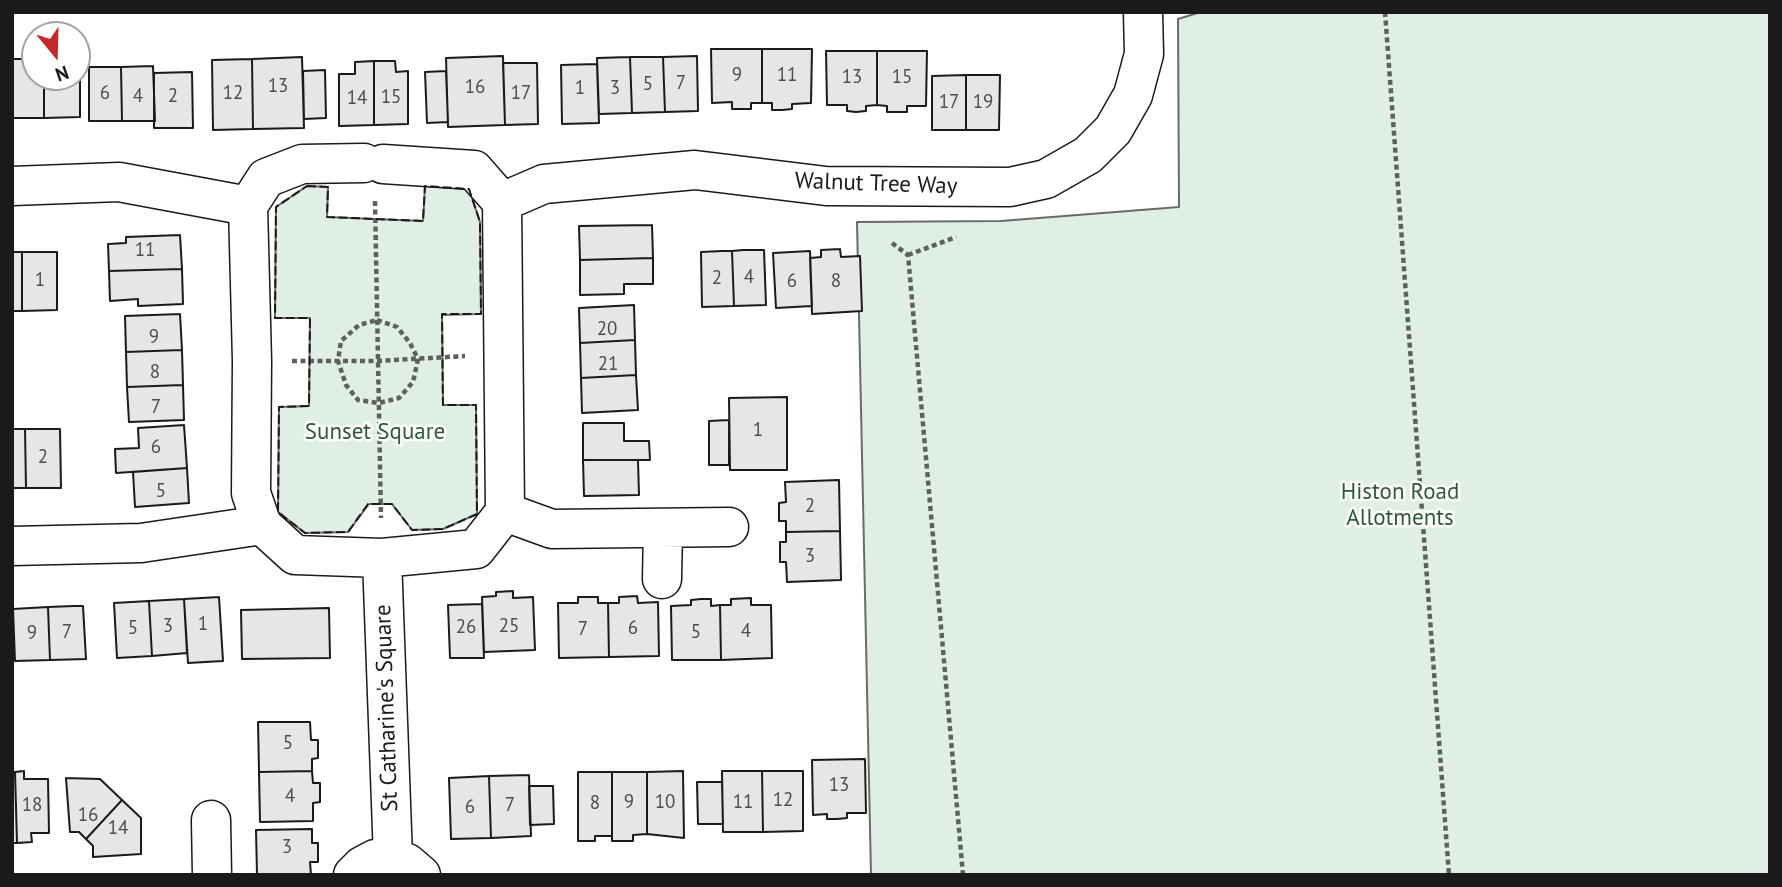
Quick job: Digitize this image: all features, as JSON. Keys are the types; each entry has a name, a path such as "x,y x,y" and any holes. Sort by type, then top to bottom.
{"street":[{"name":"Walnut Tree Way","path":"502,202 544,184 695,170 826,186 1010,187 1046,178 1088,155 1113,130 1133,95 1144,54 1143,12"},
{"path":"302,164 374,173 474,170 502,202 505,512 476,549 382,558 295,555 261,525 251,493 252,361 248,206 266,178 302,164"},
{"path":"12,186 119,182 248,206"},
{"path":"505,512 552,530 729,527"},
{"path":"12,546 141,543 261,525"},
{"path":"662,579 663,528"},
{"name":"St Catharine's Square","path":"382,558 407,866"},
{"path":"211,820 212,875"},
{"path":"354,875 362,866 375,859 407,866"}],"path":[{"path":"1385,12 1449,875"},
{"path":"374,173 382,558"},
{"path":"908,255 956,237"},
{"path":"892,243 908,255 963,875"},
{"path":"377,320 397,327 418,359 413,382 399,398 379,403 358,400 345,385 338,361 341,341 359,325 377,320"},
{"path":"252,361 378,361 505,354"}],"green space":[{"name":"Histon Road Allotments","path":"1201,12 1770,12 1770,875 871,875 857,222 1001,221 1179,207 1178,19"},
{"name":"Sunset Square","path":"307,186 328,187 327,217 423,221 425,186 469,189 480,222 481,314 442,315 443,405 476,405 477,514 443,529 412,530 392,504 369,504 348,532 305,533 278,512 279,407 309,406 310,318 275,318 276,207"}],"building":[{"path":"711,49 762,49 762,103 751,103 751,109 732,109 732,102 712,103"},
{"path":"762,49 812,49 811,103 792,104 792,109 772,110 772,103 762,103"},
{"path":"826,51 877,51 877,105 866,106 866,111 856,112 847,111 847,105 827,105"},
{"path":"877,51 927,51 926,106 907,106 907,112 887,112 887,106 877,105"},
{"path":"503,56 505,125 448,127 446,58"},
{"path":"697,56 698,111 665,112 663,57"},
{"path":"302,57 304,128 253,129 252,59"},
{"path":"630,57 663,57 665,112 632,113"},
{"path":"630,57 632,113 599,114 597,58"},
{"path":"12,59 21,59 21,91 44,91 44,118 12,118"},
{"path":"252,59 253,129 213,130 212,60"},
{"path":"374,61 395,61 396,72 408,71 408,124 374,125"},
{"path":"374,61 374,125 339,126 339,74 355,74 355,62"},
{"path":"503,63 537,63 538,124 505,125"},
{"path":"597,64 599,123 562,124 561,65"},
{"path":"153,66 155,121 122,121 121,67"},
{"path":"91,67 121,67 122,121 89,121"},
{"path":"325,70 326,118 304,119 303,71"},
{"path":"446,71 448,122 427,123 425,72"},
{"path":"192,72 193,128 154,128 154,73"},
{"path":"966,75 1000,75 999,130 966,130"},
{"path":"966,75 966,130 932,130 932,76"},
{"path":"44,91 80,91 80,117 44,118"},
{"path":"652,225 653,258 580,260 579,226"},
{"path":"180,235 182,269 109,271 108,244 126,243 126,237"},
{"path":"840,249 841,257 860,256 862,311 812,314 810,258 821,257 821,250"},
{"path":"764,250 766,305 734,306 732,251"},
{"path":"732,251 734,306 702,307 701,252"},
{"path":"810,251 812,306 776,308 773,253"},
{"path":"12,252 22,252 22,311 12,311"},
{"path":"22,252 57,252 57,310 22,311"},
{"path":"653,258 653,284 624,284 624,294 580,295 580,260"},
{"path":"182,269 183,304 138,306 138,299 110,301 109,271"},
{"path":"634,305 635,340 580,343 579,308"},
{"path":"180,314 182,350 126,352 125,316"},
{"path":"635,340 636,375 581,378 580,343"},
{"path":"182,350 183,385 127,387 126,352"},
{"path":"636,375 638,410 582,413 581,378"},
{"path":"183,385 184,420 129,422 127,387"},
{"path":"787,397 787,470 730,470 729,398"},
{"path":"729,420 729,465 709,465 709,421"},
{"path":"583,423 624,423 624,441 649,441 650,460 583,460"},
{"path":"184,425 187,468 116,473 115,449 139,448 138,428"},
{"path":"12,429 25,429 26,488 12,488"},
{"path":"25,429 60,429 61,488 26,488"},
{"path":"583,460 638,460 639,495 584,496"},
{"path":"187,468 189,503 135,507 133,472"},
{"path":"839,480 840,531 786,532 786,521 779,521 779,503 786,502 785,482"},
{"path":"840,531 841,580 787,582 786,562 780,562 780,542 786,542 786,532"},
{"path":"513,591 513,598 533,597 535,650 484,652 482,597 496,596 496,592"},
{"path":"637,596 638,603 658,602 659,656 609,657 608,603 619,603 619,597"},
{"path":"219,597 223,661 188,663 184,599"},
{"path":"578,597 598,597 598,603 608,603 609,657 559,658 558,603 578,603"},
{"path":"751,598 751,605 771,605 772,658 721,660 720,605 731,605 731,599"},
{"path":"184,599 187,653 152,656 149,601"},
{"path":"711,599 711,606 720,605 721,660 672,660 671,606 691,605 691,600"},
{"path":"149,601 152,656 117,658 114,603"},
{"path":"482,604 484,658 450,658 448,605"},
{"path":"83,606 86,659 50,660 48,607"},
{"path":"48,607 50,660 15,661 13,609"},
{"path":"329,608 330,658 242,659 241,610"},
{"path":"258,722 310,722 311,740 318,740 318,758 312,759 312,771 259,772"},
{"path":"865,759 866,813 847,813 847,818 837,819 827,819 827,814 813,815 812,760"},
{"path":"24,771 24,779 48,779 49,833 31,833 32,842 17,843 15,772"},
{"path":"312,771 313,783 320,783 320,802 313,803 313,821 260,822 259,772"},
{"path":"683,771 684,838 647,834 647,772"},
{"path":"722,771 762,771 763,832 723,832"},
{"path":"762,771 803,771 803,831 763,832"},
{"path":"12,772 15,772 17,843 12,843"},
{"path":"578,772 612,772 612,836 595,836 595,841 578,841"},
{"path":"612,772 647,772 647,834 633,835 633,841 612,841"},
{"path":"529,775 531,836 491,838 489,776"},
{"path":"489,776 491,838 451,839 449,778"},
{"path":"66,778 100,779 122,800 86,839 79,832 70,832"},
{"path":"697,782 722,782 723,824 698,824"},
{"path":"529,786 553,786 554,824 530,825"},
{"path":"122,800 141,818 141,854 93,857 93,846 86,839"},
{"path":"312,829 312,843 318,843 318,862 310,862 311,875 257,875 256,830"}],"fence":[{"path":"307,186 328,187 327,217 423,221 425,186 469,189 480,222 481,314 442,314 443,405 476,405 477,514 443,529 412,530 392,504 368,504 348,532 305,533 278,512 279,407 309,406 310,318 275,318 276,207 307,186"}]}
